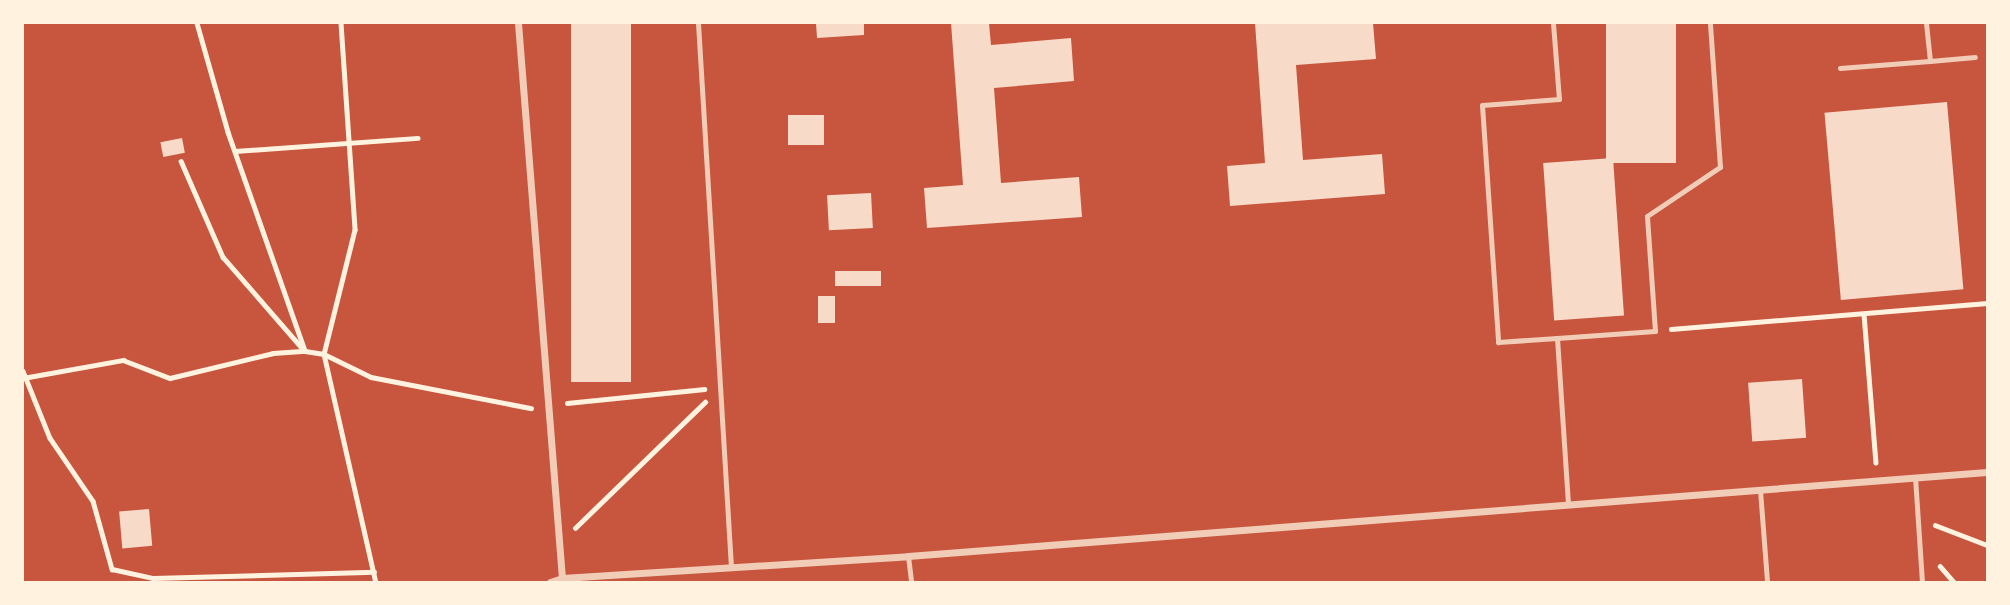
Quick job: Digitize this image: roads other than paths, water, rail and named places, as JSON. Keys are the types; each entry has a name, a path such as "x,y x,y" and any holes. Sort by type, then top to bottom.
{"street":[{"path":"518,23 562,578"},
{"path":"550,582 562,578 908,556 1987,472"}],"lane":[{"path":"698,23 730,567"},
{"path":"1553,23 1559,99 1482,105 1498,342 1655,331 1647,216 1720,167 1710,23"},
{"path":"1926,23 1930,61"},
{"path":"1840,68 1975,57"},
{"path":"1556,338 1568,505"},
{"path":"1914,477 1922,582"},
{"path":"1760,490 1767,582"},
{"path":"908,556 911,582"}]}
